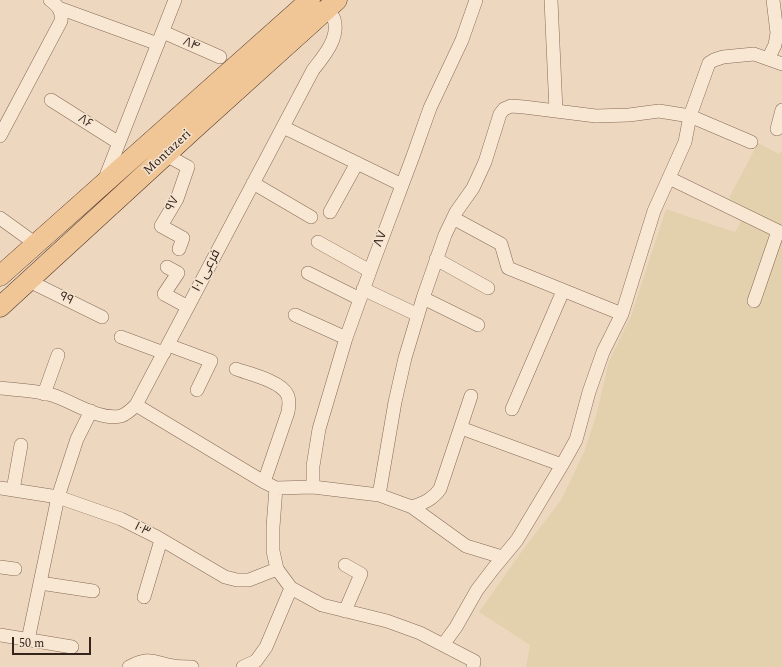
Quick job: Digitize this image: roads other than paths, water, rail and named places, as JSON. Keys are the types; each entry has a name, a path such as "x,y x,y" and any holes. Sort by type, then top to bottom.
{"main road":[{"name":"Montazeri","path":"0,276 310,0"},
{"name":"Montazeri","path":"0,307 332,4"}],"street":[{"path":"102,185 175,0"},
{"name":"۸۷","path":"313,487 313,466 319,429 346,338 430,108 462,40 476,0"},
{"path":"551,0 556,111"},
{"path":"768,58 775,45 777,33 773,0"},
{"path":"0,136 61,21 62,14 55,4"},
{"name":"۸۴","path":"55,4 220,57"},
{"name":"فرعی ۱۰۱","path":"0,388 51,395 91,411 111,416 122,416 136,405 313,70 328,51 333,40 335,28 332,4"},
{"path":"443,645 456,627 477,590 517,540 576,440 589,392 603,352 622,314 654,211 685,142 690,116 709,63 723,57 754,54 782,64"},
{"name":"۸۶","path":"51,100 119,143"},
{"path":"379,495 395,402 405,358 423,298 445,235 456,212 473,188 485,162 500,114 504,109 511,106 524,106 596,116 629,115 659,111 690,116 751,142"},
{"path":"777,129 782,110"},
{"path":"283,127 402,185"},
{"name":"۹۷","path":"166,155 188,167 177,200 161,226 184,238 179,250"},
{"path":"330,212 358,163"},
{"path":"669,178 778,231 754,301"},
{"path":"253,183 311,217"},
{"path":"0,218 36,244"},
{"path":"453,218 500,244 508,268 622,314"},
{"path":"318,242 370,271"},
{"path":"436,259 488,288"},
{"path":"167,267 178,273 164,294 188,307"},
{"path":"308,273 418,315"},
{"name":"۹۹","path":"29,281 102,316"},
{"path":"512,409 563,291"},
{"path":"423,298 478,325"},
{"path":"295,315 346,338"},
{"path":"121,337 211,362 196,390"},
{"path":"44,394 58,355"},
{"path":"236,369 274,383 282,388 287,394 289,402 288,412 270,485 273,545 277,569 291,588 322,605 387,621 420,633 474,660 473,667"},
{"path":"412,507 430,500 440,489 471,396"},
{"path":"136,405 270,485 313,487 379,495 412,507 466,546 502,557"},
{"path":"28,640 58,497 77,439 91,411"},
{"path":"461,428 562,465"},
{"path":"13,490 21,445"},
{"name":"۱۰۳","path":"0,488 58,497 121,519 225,577 237,580 249,580 277,569"},
{"path":"144,598 161,540"},
{"path":"344,611 361,574 345,565"},
{"path":"0,567 15,569"},
{"path":"40,583 93,592"},
{"path":"243,667 256,661 266,647 291,588"},
{"path":"0,635 72,647"},
{"path":"129,667 140,662 151,660 174,666 192,667"}]}
